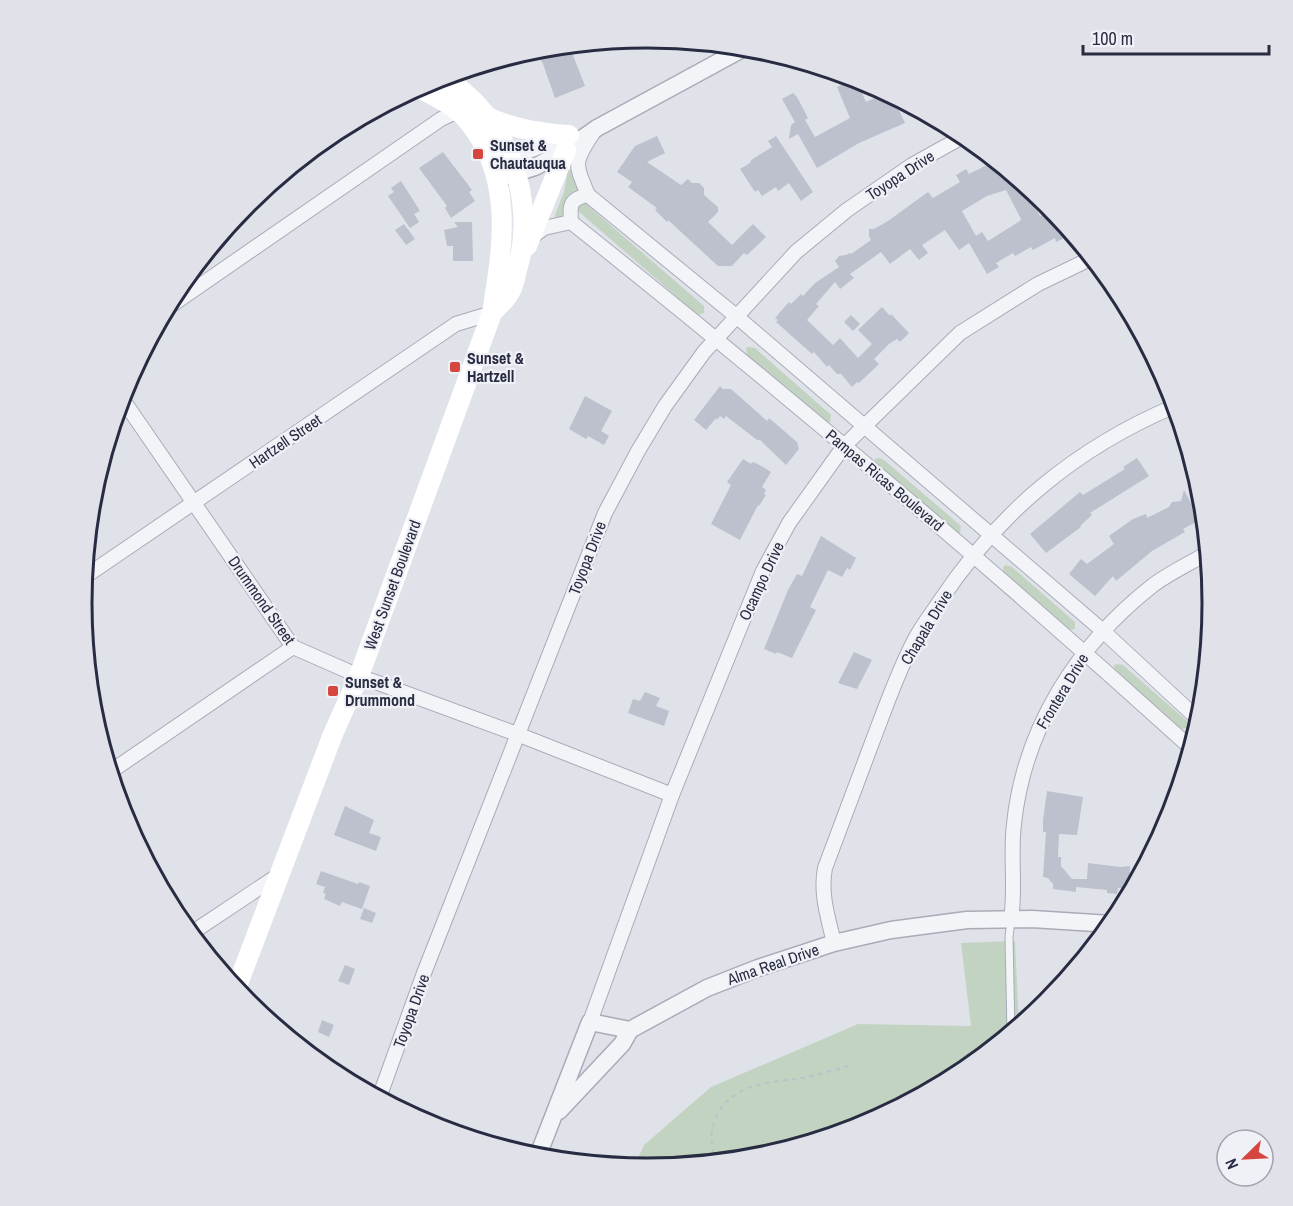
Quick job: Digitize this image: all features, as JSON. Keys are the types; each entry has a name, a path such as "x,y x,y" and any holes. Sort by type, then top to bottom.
{"main road":[{"name":"West Sunset Boulevard","path":"453,83 488,117 504,168 523,208 521,256 511,292 492,313"},
{"name":"West Sunset Boulevard","path":"240,980 333,734 359,676 492,313 500,264 504,168 458,111 428,93"},
{"path":"488,117 504,125 568,142 532,238 521,256"}],"street":[{"path":"504,168 534,167 568,142 731,55"},
{"path":"184,297 441,119 458,111"},
{"path":"532,238 544,228 571,222 572,202 588,195 580,178 579,155 597,128"},
{"name":"Toyopa Drive","path":"382,1091 424,973 605,513 664,406 716,338 796,252 847,210 912,165 954,141"},
{"name":"Pampas Ricas Boulevard","path":"588,195 736,316 1103,631 1191,712"},
{"name":"Pampas Ricas Boulevard","path":"571,222 716,338 975,555 1184,742"},
{"name":"Ocampo Drive","path":"590,1022 672,795 764,571 789,523 844,446 960,333 1038,284 1084,262"},
{"name":"Hartzell Street","path":"93,571 456,324 492,313"},
{"name":"Drummond Street","path":"128,407 293,647 359,676 518,734 672,795"},
{"name":"Chapala Drive","path":"834,943 823,900 825,868 894,683 916,638 960,571 1037,489 1068,464 1136,423 1166,410"},
{"name":"Frontera Drive","path":"1011,920 1014,898 1012,855 1019,790 1045,714 1071,670 1103,631 1153,585 1199,558"},
{"path":"117,767 293,647"},
{"path":"198,929 280,874"},
{"name":"Alma Real Drive","path":"630,1030 707,988 758,968 834,943 891,930 967,920 1032,919 1099,923"},
{"path":"541,1148 552,1119 590,1022 630,1030 622,1044 552,1119"}],"lane":[{"path":"1011,920 1009,937 1011,1021"}],"path":[{"path":"715,1153 711,1137 715,1116 725,1103 737,1094 751,1087 852,1065"}],"green space":[{"path":"568,170 572,170 580,190 566,201 565,219 557,221 555,215 564,192"},
{"path":"581,202 704,306 704,313 698,315 578,211 576,208"},
{"path":"746,348 755,348 831,415 830,422 824,423 747,356"},
{"path":"879,458 961,526 960,533 957,535 875,464 875,459"},
{"path":"1006,565 1012,567 1075,622 1075,629 1068,630 1003,575 1003,567"},
{"path":"1114,665 1123,665 1187,721 1187,728 1180,729 1115,673"},
{"path":"1015,941 1018,1014 955,1064 892,1101 825,1129 755,1147 719,1153 683,1157 638,1158 644,1145 711,1087 858,1024 971,1026 961,943"}],"building":[{"path":"572,53 585,86 555,98 540,59"},
{"path":"843,84 861,91 866,102 876,98 892,105 898,108 905,123 859,143 817,168 798,134 789,139 791,125 795,122 782,99 793,93 797,97 808,118 805,120 815,137 850,118 837,87"},
{"path":"657,136 665,153 647,162 681,185 688,179 692,183 699,183 704,188 704,195 718,207 718,212 708,222 732,245 753,224 766,237 747,255 744,253 732,266 718,266 668,220 667,222 655,210 657,208 628,187 632,182 617,172 635,146"},
{"path":"776,136 813,192 801,201 789,183 778,191 776,187 762,196 758,190 755,192 740,169 772,147 768,141"},
{"path":"443,152 472,190 469,192 475,201 451,218 445,208 447,206 419,168"},
{"path":"987,165 1036,208 1040,216 1043,215 1065,238 1056,242 1055,238 1033,250 1031,247 1015,256 1013,253 996,263 999,267 987,274 969,243 959,250 945,230 922,245 928,253 919,260 910,249 890,264 881,252 850,274 854,278 840,289 835,282 816,304 819,306 807,320 833,345 840,338 858,358 872,344 858,330 882,307 909,333 900,342 897,339 889,344 874,359 879,364 852,387 841,374 837,374 829,365 827,367 814,352 812,354 776,322 778,320 775,318 789,302 791,304 801,294 803,296 815,283 839,267 835,261 839,256 851,254 871,240 869,229 874,229 888,221 928,192 933,198 960,182 956,175 966,169 969,174","holes":["1006,190 1020,221 988,241 982,232 976,236 962,211 987,196"]},
{"path":"401,181 420,211 414,214 419,222 410,228 388,196 394,192 391,188"},
{"path":"454,222 472,222 473,261 453,261 453,246 447,246 444,230 458,227"},
{"path":"404,224 415,239 406,245 395,230"},
{"path":"851,315 860,324 853,331 844,322"},
{"path":"720,386 723,389 731,389 767,421 769,418 797,442 799,449 786,465 760,440 726,416 724,419 720,416 717,420 716,418 706,430 694,420"},
{"path":"585,396 612,411 601,431 609,436 604,445 588,436 586,439 569,429"},
{"path":"1137,458 1149,476 1090,513 1092,515 1081,527 1046,553 1030,534 1080,492 1083,495 1125,469 1123,467"},
{"path":"743,459 751,464 756,463 771,472 762,487 766,490 764,494 766,495 758,505 740,540 711,524 731,485 727,482"},
{"path":"1184,490 1193,507 1196,522 1183,529 1185,532 1152,551 1116,581 1113,576 1095,596 1069,574 1081,559 1087,564 1114,544 1109,536 1133,519 1146,514 1147,518 1169,507 1172,502 1181,501"},
{"path":"821,536 856,558 850,570 847,568 842,577 828,570 810,607 816,610 792,658 764,649 788,590 797,574 802,576"},
{"path":"854,652 872,660 857,689 838,683"},
{"path":"645,692 660,698 656,706 669,711 664,726 628,713 633,699 640,701"},
{"path":"1047,791 1083,797 1077,835 1059,834 1058,857 1061,857 1061,866 1072,879 1087,879 1088,863 1130,866 1130,876 1123,888 1118,888 1117,894 1107,893 1107,890 1076,887 1076,892 1053,889 1053,884 1048,878 1043,877 1046,832 1043,832"},
{"path":"345,806 374,820 369,833 381,837 376,851 334,835"},
{"path":"321,871 370,886 362,909 342,902 340,906 324,899 325,887 316,884"},
{"path":"364,908 376,913 372,923 360,919"},
{"path":"345,965 355,969 349,985 338,981"},
{"path":"322,1020 334,1025 329,1037 318,1032"}],"place":[{"name":"Sunset & Chautauqua","path":"478,154"},
{"name":"Sunset & Hartzell","path":"455,367"},
{"name":"Sunset & Drummond","path":"333,691"}]}
